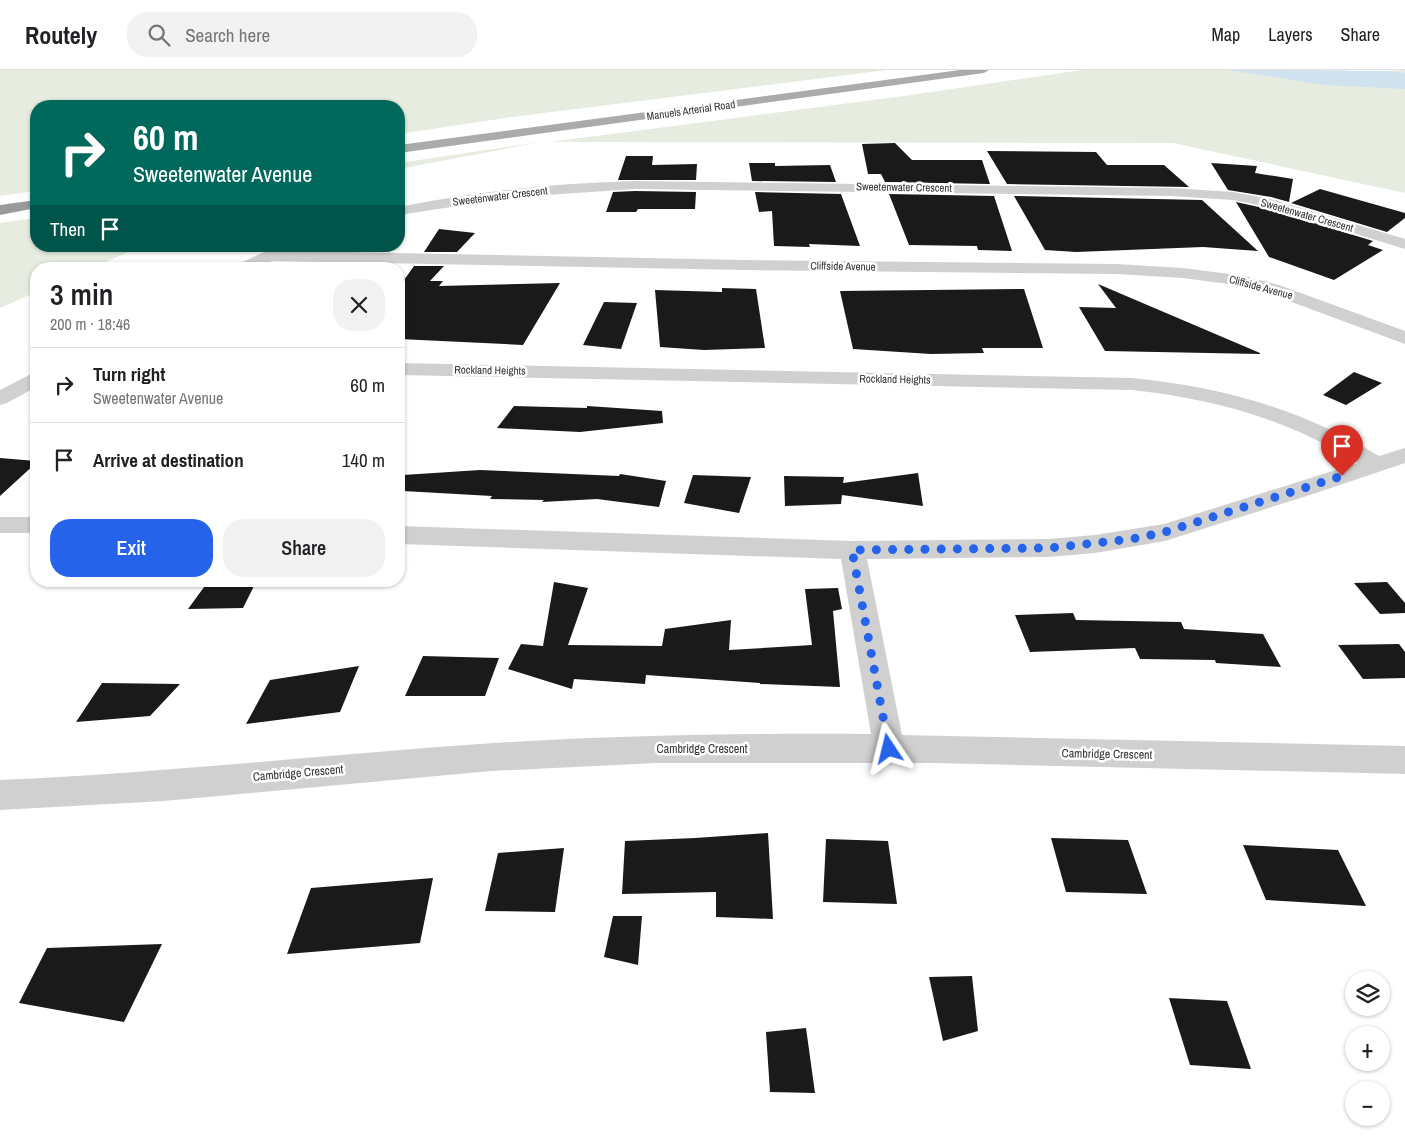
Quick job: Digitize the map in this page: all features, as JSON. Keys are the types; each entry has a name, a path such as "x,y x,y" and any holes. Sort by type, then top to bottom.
{"highway":[{"path":"0,210 30,205"}],"main road":[{"name":"Manuels Arterial Road","path":"405,148 984,70"}],"street":[{"name":"Sweetenwater Crescent","path":"405,211 515,193 572,187 635,185 830,186 1171,192 1233,196 1271,203 1405,244"},
{"path":"257,262 278,252"},
{"name":"Cliffside Avenue","path":"270,256 745,265 1116,269 1183,272 1245,281 1273,288 1405,338"},
{"name":"Rockland Heights","path":"405,369 1162,386 1223,397 1294,420 1344,443 1376,464"},
{"path":"0,399 30,382"},
{"path":"405,535 852,550 1049,548 1132,539 1165,532 1308,488 1405,455"},
{"path":"0,525 30,525"},
{"path":"852,550 889,749"},
{"name":"Cambridge Crescent","path":"0,795 90,793 480,757 654,749 889,749 1405,760"}],"shaded area":[{"path":"0,70 887,70 512,117 405,133 405,100 30,100 30,192 0,196"},
{"path":"1082,70 1343,70 1356,72 1405,70 1405,193 1173,143 550,142 911,95"},
{"path":"541,142 405,168 405,162"},
{"path":"30,219 30,252 128,252 106,262 30,262 30,295 0,308 0,223"}],"water":[{"path":"1227,70 1389,71 1405,73 1405,89 1325,85"}],"building":[{"path":"895,143 912,160 982,160 990,184 885,182 881,174 868,174 862,144"},
{"path":"987,151 1096,152 1107,165 1164,165 1189,187 1007,184"},
{"path":"626,156 653,156 652,165 697,164 696,180 618,180"},
{"path":"749,163 775,163 775,166 830,165 836,182 752,181"},
{"path":"1211,163 1257,166 1255,173 1293,179 1289,202 1228,190"},
{"path":"1320,189 1405,213 1405,218 1387,232 1291,203"},
{"path":"613,192 696,192 695,209 638,209 636,212 606,212"},
{"path":"755,192 841,194 860,246 809,244 810,247 774,246 772,211 759,212"},
{"path":"889,194 994,196 1012,251 978,250 977,246 909,245"},
{"path":"1014,196 1202,200 1258,251 1203,247 1076,252 1045,250"},
{"path":"1236,202 1268,209 1373,241 1368,245 1383,250 1334,280 1269,257"},
{"path":"439,229 475,233 457,252 424,252"},
{"path":"414,266 444,266 430,281 443,281 439,286 560,283 523,345 405,339 405,279"},
{"path":"1098,284 1260,354 1105,351 1079,307 1116,308"},
{"path":"722,288 756,289 765,348 704,350 660,347 655,290 722,292"},
{"path":"1024,289 1043,348 982,348 984,353 931,354 853,349 840,291"},
{"path":"604,302 637,303 621,349 583,345"},
{"path":"1354,372 1382,383 1346,405 1323,395"},
{"path":"514,406 587,408 587,406 662,411 663,423 580,432 497,428"},
{"path":"0,458 30,460 30,468 0,496"},
{"path":"480,470 619,476 620,474 666,481 659,507 597,499 542,502 544,500 490,499 492,496 405,491 405,475"},
{"path":"918,473 923,506 842,495 841,504 785,506 784,476 844,477 843,483"},
{"path":"693,475 751,477 739,513 684,503"},
{"path":"554,582 588,588 568,645 662,646 665,629 731,620 729,650 812,645 805,589 838,588 842,609 833,611 840,687 760,684 646,675 645,684 574,679 572,689 508,669 521,644 543,646"},
{"path":"1387,582 1405,603 1405,613 1380,614 1354,583"},
{"path":"204,587 254,587 243,608 188,609"},
{"path":"1073,613 1076,620 1181,622 1184,629 1263,634 1281,667 1216,663 1215,660 1140,659 1135,648 1030,652 1015,615"},
{"path":"1399,644 1405,652 1405,678 1363,679 1338,645"},
{"path":"423,656 499,658 485,696 405,696"},
{"path":"359,666 340,712 246,724 270,680"},
{"path":"102,683 180,684 150,716 76,722"},
{"path":"768,833 773,919 716,917 716,892 622,894 625,841"},
{"path":"1051,838 1128,840 1147,894 1066,892"},
{"path":"826,839 888,841 897,904 823,902"},
{"path":"1243,845 1338,850 1366,906 1266,900"},
{"path":"564,848 555,912 485,911 498,853"},
{"path":"433,878 420,943 287,954 311,888"},
{"path":"613,916 642,916 638,965 604,957"},
{"path":"162,944 124,1022 19,1003 47,948"},
{"path":"972,976 978,1031 943,1041 929,977"},
{"path":"1169,998 1227,1001 1251,1069 1190,1065"},
{"path":"806,1028 815,1093 770,1092 766,1032"}],"route":[{"path":"889,749 852,550 1049,548 1132,539 1165,532 1342,476"}]}
